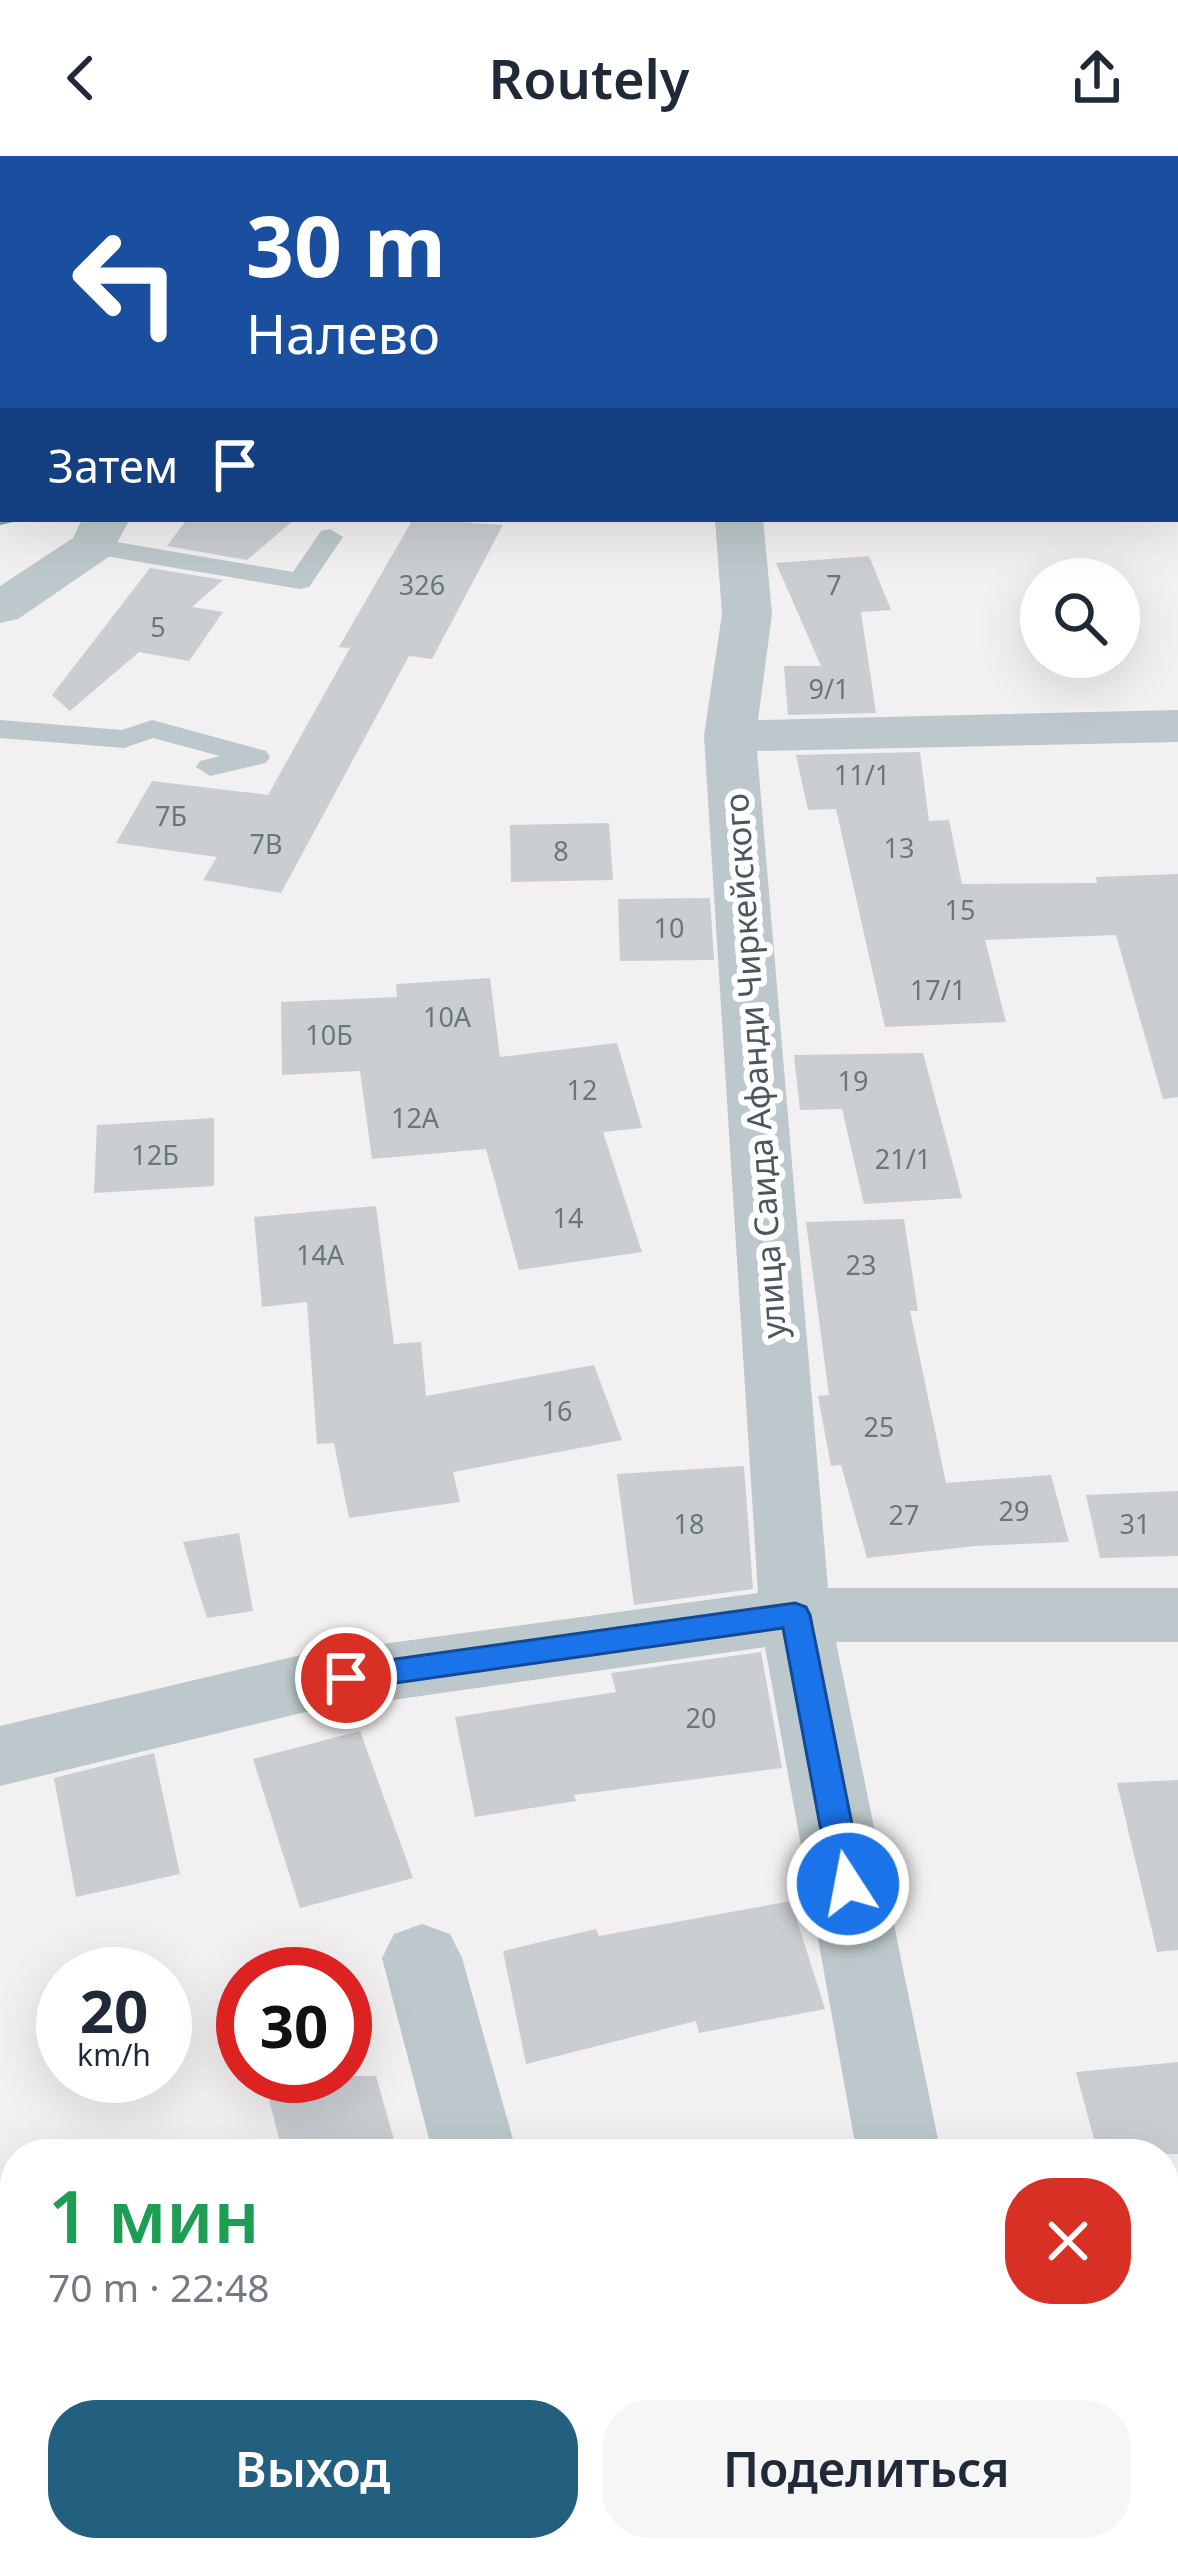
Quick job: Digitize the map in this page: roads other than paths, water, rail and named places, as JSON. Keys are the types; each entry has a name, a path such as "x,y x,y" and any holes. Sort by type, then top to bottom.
{"street":[{"name":"улица Саида Афанди Чиркейского","path":"739,522 747,614 730,736 795,1615 896,2139"},
{"path":"0,608 100,533"},
{"path":"730,736 1178,726"},
{"path":"0,1756 301,1684 795,1615 1178,1615"},
{"path":"422,1958 471,2139"}],"lane":[{"path":"100,533 300,581 330,537"},
{"path":"0,729 124,739 152,729 256,757 210,767"}]}
